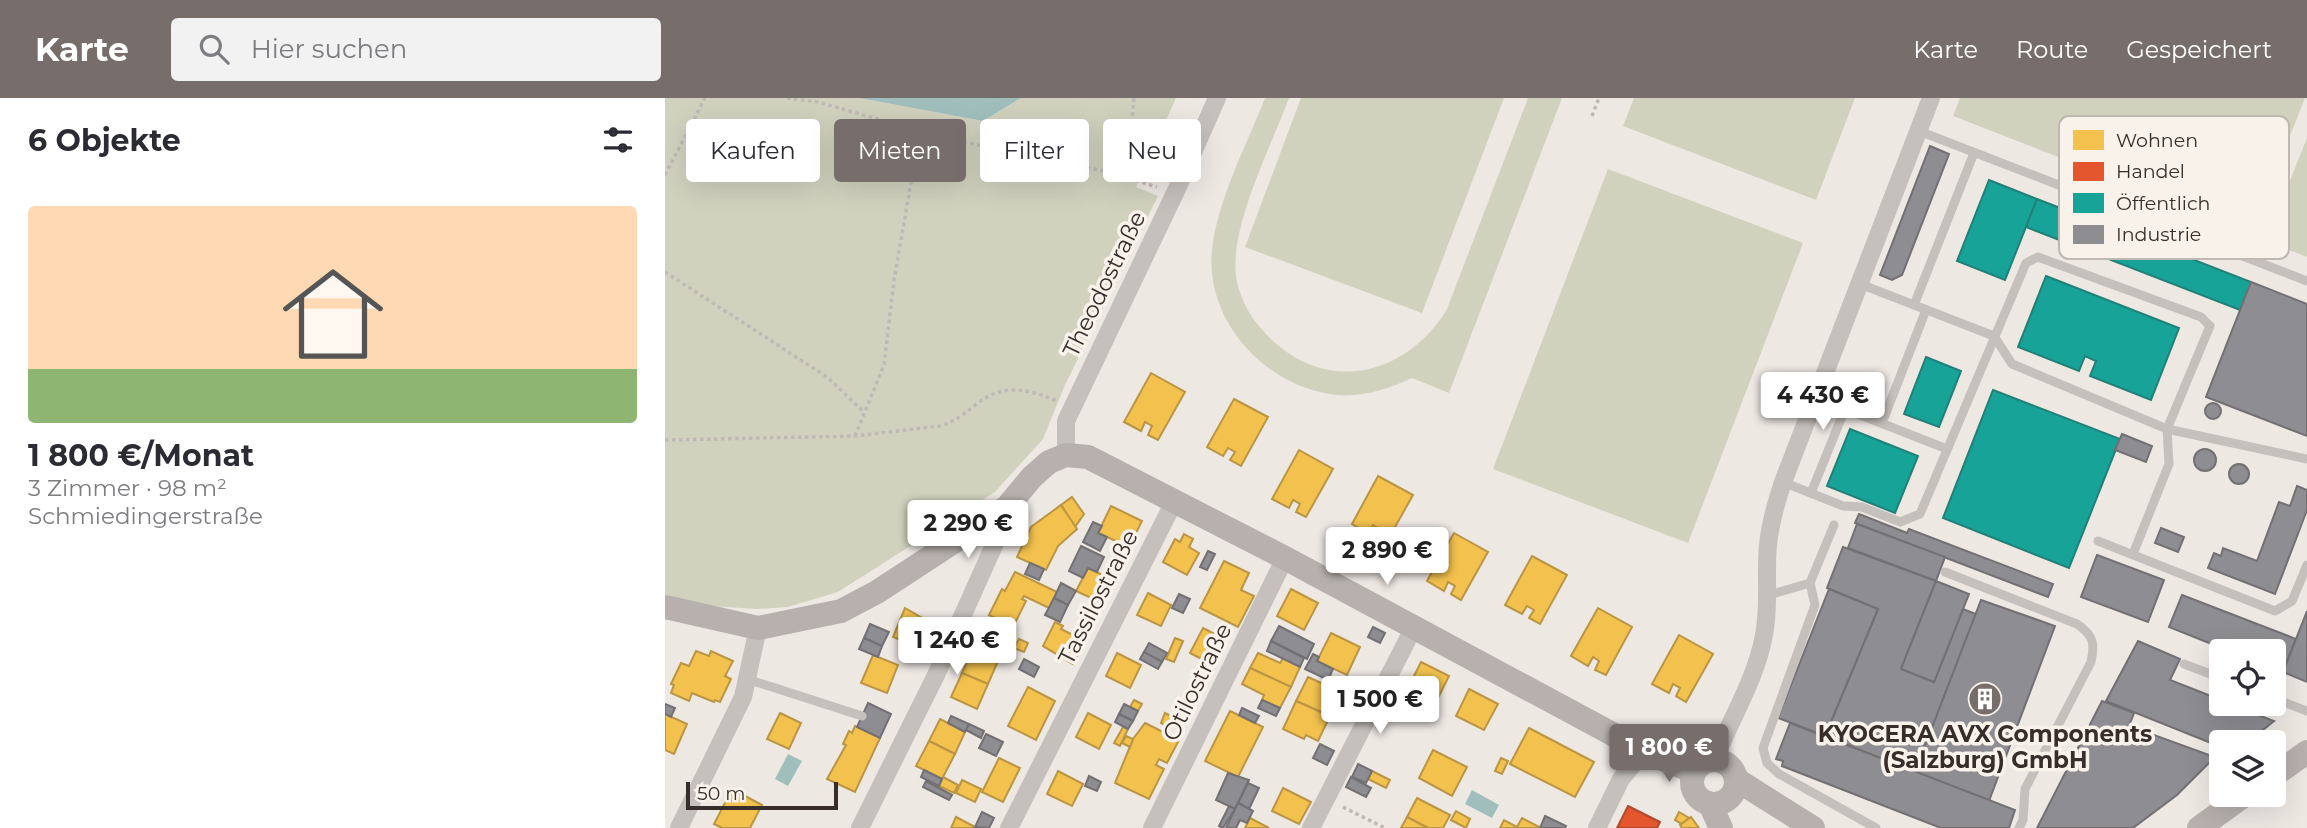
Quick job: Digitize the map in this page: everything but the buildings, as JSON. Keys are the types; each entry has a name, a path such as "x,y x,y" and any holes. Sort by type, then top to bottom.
{"street":[{"name":"Theodostraße","path":"1066,456 1066,421 1175,193 1217,98"},
{"path":"1715,759 1755,671 1764,636 1769,595 1768,547 1772,514 1931,98"},
{"path":"665,607 758,628 841,611 877,592 1007,507 1031,477 1049,462 1066,456 1088,457 1285,558 1644,751 1693,772"},
{"name":"Tassilostraße","path":"1009,828 1175,500"},
{"path":"860,828 936,675 1000,532 1007,507"},
{"name":"Otilostraße","path":"1152,828 1285,558"},
{"path":"1311,828 1414,627"},
{"path":"679,828 743,697 758,628"},
{"path":"1597,828 1621,779 1644,751"},
{"path":"2286,767 2307,752"},
{"path":"1721,828 1710,804 1694,792 1693,772 1702,763 1715,759 1732,768 1737,780 1813,828"},
{"path":"1710,804 1729,798 1737,780"},
{"path":"2199,828 2228,807"}],"lane":[{"path":"1919,131 2059,186"},
{"path":"1915,305 1974,153"},
{"path":"1783,482 1843,506 1862,507 1900,522 1920,514 2026,264 2038,257 2201,317 2210,326 2167,429 2169,464 2133,555"},
{"path":"2250,259 2307,281"},
{"path":"1860,284 1994,336 2011,364 2167,429 2307,459"},
{"path":"1882,423 1926,310"},
{"path":"1811,493 1845,409 1947,449"},
{"path":"1834,525 1809,583 1815,605 1763,748 1767,764 1779,774 1876,828"},
{"path":"2098,541 2275,611 2293,601 2307,565"},
{"path":"1945,572 2077,624 2090,633 2095,645 2091,662 2025,789 2023,820 2019,828"},
{"path":"1769,595 1809,583"},
{"path":"2184,664 2209,673"},
{"path":"747,679 862,716"},
{"path":"2286,703 2307,711"}],"path":[{"path":"665,175 705,98"},
{"path":"787,98 818,102 878,119"},
{"path":"1132,119 1134,98"},
{"path":"1592,116 1599,98"},
{"path":"966,141 1103,171"},
{"path":"855,436 884,365 894,280 911,182"},
{"path":"1140,182 1175,193"},
{"path":"665,272 827,377 864,412"},
{"path":"665,440 855,436 952,423 978,403 1004,389 1020,388 1072,407"},
{"path":"1327,798 1385,828"}],"green space":[{"path":"665,98 859,98 980,120 980,182 1089,182 1089,119 986,119 1021,98 1176,98 1167,119 1103,119 1103,182 1138,182 1136,187 1158,196 1065,385 1043,439 995,492 838,592 788,607 756,609 697,605 665,595"},
{"path":"1265,98 1289,98 1245,210 1236,256 1238,285 1248,311 1272,340 1295,357 1318,368 1343,372 1367,370 1390,362 1411,349 1431,331 1447,309 1528,98 1562,98 1449,393 1412,378 1382,390 1350,395 1329,394 1304,387 1281,377 1261,362 1243,344 1228,323 1212,276 1215,231 1226,193"},
{"path":"1301,98 1504,98 1422,313 1245,247"},
{"path":"1634,98 1855,98 1816,200 1623,126"},
{"path":"1960,98 2305,98 2289,138 2289,116 2059,116 2059,157 1953,116"},
{"path":"2307,138 2307,257 2289,250 2289,183"},
{"path":"1608,169 1803,243 1688,543 1493,469"}],"water":[{"path":"859,98 1021,98 980,120"},
{"path":"788,754 802,761 788,786 775,779"},
{"path":"1472,790 1499,805 1492,818 1465,804"}],"place":[{"name":"KYOCERA AVX Components (Salzburg) GmbH","path":"1985,699"}]}
